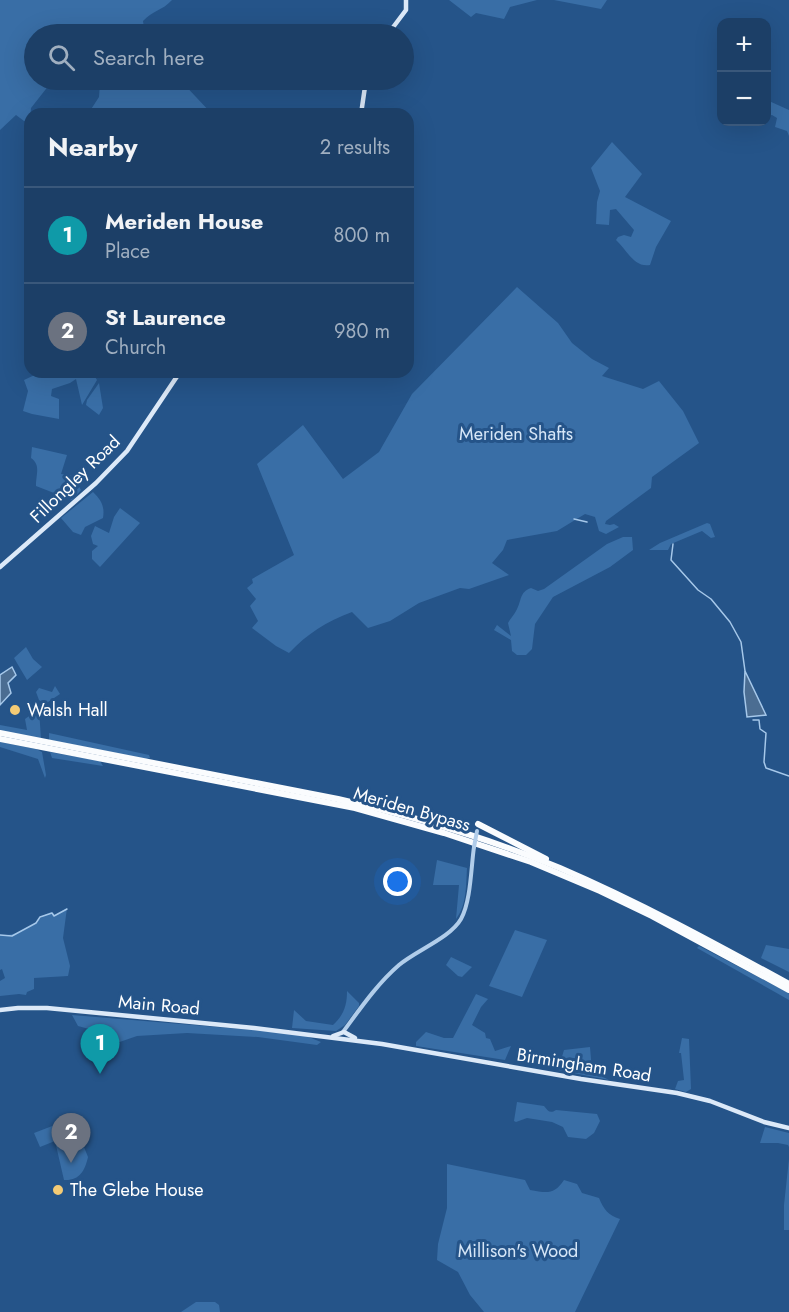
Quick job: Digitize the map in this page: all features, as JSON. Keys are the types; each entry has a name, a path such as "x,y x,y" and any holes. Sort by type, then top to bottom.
{"highway":[{"name":"Meriden Bypass","path":"0,733 355,808 444,833 531,862 600,891 789,990"},
{"name":"Meriden Bypass","path":"0,739 214,777"},
{"name":"Meriden Bypass","path":"231,781 379,808 455,830 559,868 657,913 789,984"},
{"path":"478,828 550,861 559,868"}],"main road":[{"path":"396,24 406,10 406,0"},
{"path":"363,108 365,90"},
{"name":"Fillongley Road","path":"0,567 96,483 127,451 176,378"},
{"name":"Main Road","path":"0,1010 46,1008 315,1035 344,1035"},
{"name":"Birmingham Road","path":"344,1035 371,1042 581,1079 678,1093 710,1101 764,1122 789,1128"}],"street":[{"path":"344,1035 347,1027 389,975 414,954 448,932 460,920 467,899 478,828"}],"green space":[{"path":"0,0 172,0 150,15 143,21 143,24 24,24 24,90 45,90 31,108 24,108 24,121 16,115 0,130"},
{"path":"449,0 537,0 510,7 504,19 476,13 471,17"},
{"path":"554,0 607,0 601,9"},
{"path":"100,90 189,90 206,108 92,108 99,97"},
{"path":"771,102 789,110 789,136 787,131 775,127 777,118 772,115"},
{"path":"612,142 642,174 625,197 671,221 656,247 650,265 639,264 616,240 624,235 631,237 634,230 616,209 610,210 609,225 596,224 600,191 591,168"},
{"name":"Meriden Shafts","path":"517,287 558,323 572,343 592,359 609,368 602,376 643,389 659,381 683,411 699,443 652,477 651,488 606,521 605,524 614,524 619,527 606,534 599,531 595,517 585,514 557,531 507,540 503,550 492,563 509,575 469,589 460,588 419,603 390,621 368,628 352,612 318,629 289,653 276,646 252,628 258,621 250,606 256,599 247,588 253,583 252,579 294,555 257,464 303,425 343,479 379,452 412,394"},
{"path":"28,378 96,378 97,380 82,405 76,379 52,389 51,396 59,399 59,419 23,411 28,391 24,380"},
{"path":"99,383 103,408 99,415 86,405"},
{"path":"32,447 67,455 61,474 73,476 81,490 72,500 36,486 37,467 31,458"},
{"path":"93,492 102,504 103,518 85,527 81,535 73,532 61,518"},
{"path":"120,508 140,523 100,567 92,559 92,551 98,546 93,544 91,536 95,526 109,533 114,517"},
{"path":"707,523 710,524 715,537 711,538 702,531 671,544 668,550 649,550 660,543"},
{"path":"623,537 632,537 633,550 610,567 553,597 535,624 532,649 526,655 517,655 512,651 511,640 494,630 497,625 511,636 508,623 524,592 531,588 538,591 544,589 607,544"},
{"path":"26,647 33,659 42,667 27,680 14,658"},
{"path":"55,686 60,694 45,704 39,700 36,692 39,688 52,692"},
{"path":"39,709 41,739 0,731 0,725 27,730 25,719"},
{"path":"49,733 149,755 150,758 49,740"},
{"path":"0,742 42,752 45,778 38,759 0,747"},
{"path":"50,752 100,761 103,766 52,758"},
{"path":"437,860 467,868 464,901 456,919 459,885 433,885"},
{"path":"67,908 63,938 70,966 68,976 34,978 34,989 26,995 0,996 0,981 5,978 2,969 0,970 0,935 19,932 47,914 52,912 55,915"},
{"path":"515,930 547,940 522,997 489,986"},
{"path":"766,945 789,949 789,972 761,958"},
{"path":"699,946 789,993 789,1000 697,948"},
{"path":"451,957 472,967 462,977 458,976 446,965"},
{"path":"347,991 359,1003 359,1006 345,1025 336,1031 292,1028 294,1010 306,1021 333,1025 344,1010"},
{"path":"476,994 488,999 472,1025 485,1033 495,1051 511,1046 505,1060 416,1046 416,1042 426,1032 444,1038 453,1038"},
{"path":"72,1015 265,1031 306,1036 321,1042 317,1045 258,1037 187,1033 137,1036 108,1046 100,1032 78,1026"},
{"path":"682,1038 689,1039 691,1089 686,1092 675,1089 678,1081 684,1080 681,1053 679,1053"},
{"path":"590,1047 592,1071 609,1080 558,1070 564,1050"},
{"path":"517,1102 544,1106 551,1112 556,1110 597,1114 600,1121 594,1133 586,1139 568,1137 563,1127 552,1122 527,1118 514,1121"},
{"path":"73,1118 84,1139 82,1142 88,1157 85,1167 77,1177 64,1180 55,1141 40,1147 34,1133"},
{"path":"765,1127 789,1133 789,1147 778,1143 760,1143"},
{"path":"789,1159 789,1230 784,1230 784,1205"},
{"name":"Millison's Wood","path":"447,1164 525,1180 530,1190 536,1191 553,1191 564,1180 577,1184 582,1193 599,1198 607,1212 620,1219 575,1312 484,1312 470,1295 458,1272 437,1260 438,1244 447,1208"},
{"path":"196,1302 215,1302 219,1305 220,1312 181,1312"}],"shaded area":[{"path":"12,667 16,675 8,683 11,693 0,705 0,675"},
{"path":"745,671 766,715 747,717 744,692"}],"waterway":[{"path":"574,519 587,522"},
{"path":"673,544 671,560 698,590 711,599 730,622 741,642 745,671"},
{"path":"753,720 759,720 760,729 766,733 764,762 766,768 789,776"},
{"path":"0,935 12,936 36,923 40,917 52,913 54,916 67,909"}],"place":[{"name":"Walsh Hall","path":"15,710"},
{"name":"Meriden House","path":"100,1074"},
{"name":"St Laurence","path":"71,1163"},
{"name":"The Glebe House","path":"58,1190"}]}
